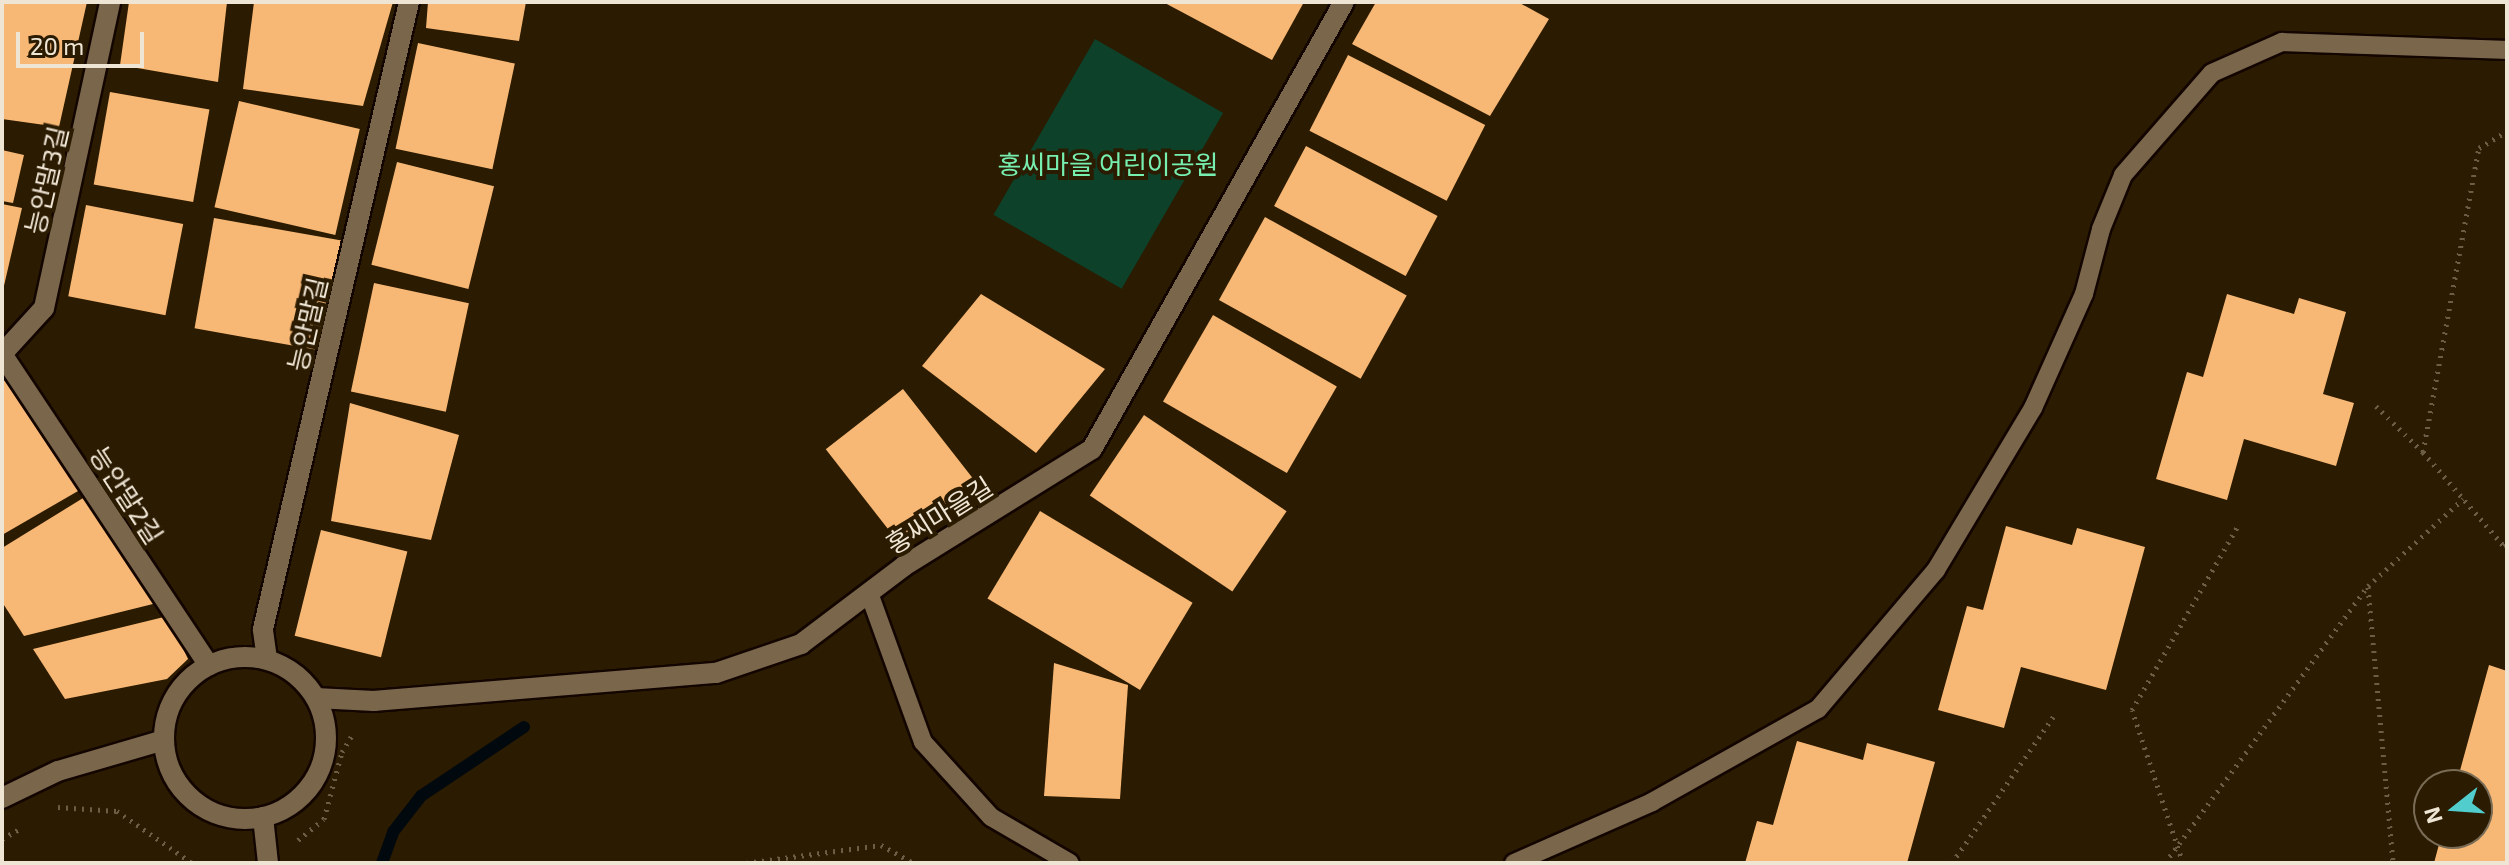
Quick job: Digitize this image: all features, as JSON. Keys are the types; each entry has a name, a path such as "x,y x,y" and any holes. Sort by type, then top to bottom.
{"street":[{"name":"능안말3길","path":"2,354 44,308 110,2"},
{"name":"능안말길","path":"267,659 263,629 409,2"},
{"name":"홍씨마을길","path":"316,698 374,701 716,673 801,644 869,593 1092,449 1344,2"},
{"name":"능안말2길","path":"2,354 209,665"},
{"path":"229,658 267,659 303,680 316,698 325,721 320,771 287,808 263,817 216,814 195,802 168,763 164,740 168,713 180,689 209,665 229,658"},
{"path":"2,798 58,771 164,740"},
{"path":"263,817 268,863"}],"lane":[{"path":"1514,863 1652,802 1818,709 1936,570 2033,408 2084,294 2101,229 2123,175 2212,73 2282,42 2507,50"},
{"path":"869,593 923,742 991,817 1070,863"}],"path":[{"path":"2423,452 2479,148 2507,131"},
{"path":"2376,406 2423,452 2506,546"},
{"path":"2165,863 2368,586 2463,499"},
{"path":"2183,863 2132,710 2238,526"},
{"path":"2368,586 2393,863"},
{"path":"292,852 296,842 324,819 342,752 374,701"},
{"path":"1952,863 2053,717"},
{"path":"47,813 58,807 117,811 192,863"},
{"path":"2,839 24,826"},
{"path":"746,863 881,845 914,863"}],"green space":[{"name":"홍씨마을 어린이공원","path":"1095,39 1223,113 1122,289 994,215"}],"building":[{"path":"2,2 87,2 59,127 2,119"},
{"path":"129,2 227,2 218,82 120,65"},
{"path":"254,2 393,2 363,106 243,89"},
{"path":"428,2 526,2 519,41 426,28"},
{"path":"1163,2 1304,2 1272,60"},
{"path":"1376,2 1518,2 1549,19 1490,116 1352,44"},
{"path":"418,43 515,64 492,169 396,149"},
{"path":"1348,55 1485,125 1447,201 1309,131"},
{"path":"110,92 209,110 193,202 94,185"},
{"path":"239,101 360,129 335,235 214,207"},
{"path":"1306,146 1438,216 1406,276 1274,206"},
{"path":"2,150 24,155 13,203 2,201"},
{"path":"397,162 494,186 468,289 371,265"},
{"path":"2,204 22,208 3,290 2,290"},
{"path":"86,205 183,224 165,315 68,296"},
{"path":"1265,217 1407,296 1361,379 1219,300"},
{"path":"214,218 343,241 324,351 195,328"},
{"path":"374,283 469,303 446,412 351,392"},
{"path":"981,294 1105,369 1036,453 922,366"},
{"path":"2227,294 2294,314 2299,298 2346,312 2323,394 2354,403 2336,466 2244,439 2227,500 2156,479 2187,372 2203,377"},
{"path":"1213,315 1337,386 1287,473 1163,402"},
{"path":"8,378 85,487 2,535 2,382"},
{"path":"903,389 977,484 900,544 826,449"},
{"path":"350,403 459,435 431,540 331,521"},
{"path":"1144,415 1287,511 1232,592 1090,495"},
{"path":"88,495 157,603 24,636 2,602 2,548"},
{"path":"1040,511 1193,603 1140,690 987,598"},
{"path":"2006,526 2072,545 2077,528 2145,547 2106,690 2021,667 2004,728 1938,710 1967,606 1983,610"},
{"path":"321,530 407,552 381,657 295,636"},
{"path":"168,616 188,659 167,679 65,699 33,649"},
{"path":"1054,663 1128,685 1120,799 1044,796"},
{"path":"2489,665 2507,671 2507,863 2434,863 2438,849 2493,849 2493,769 2460,769"},
{"path":"1797,741 1863,760 1867,743 1935,762 1907,863 1745,863 1757,821 1773,825"}],"waterway":[{"path":"382,863 393,832 421,796 524,727"}]}
